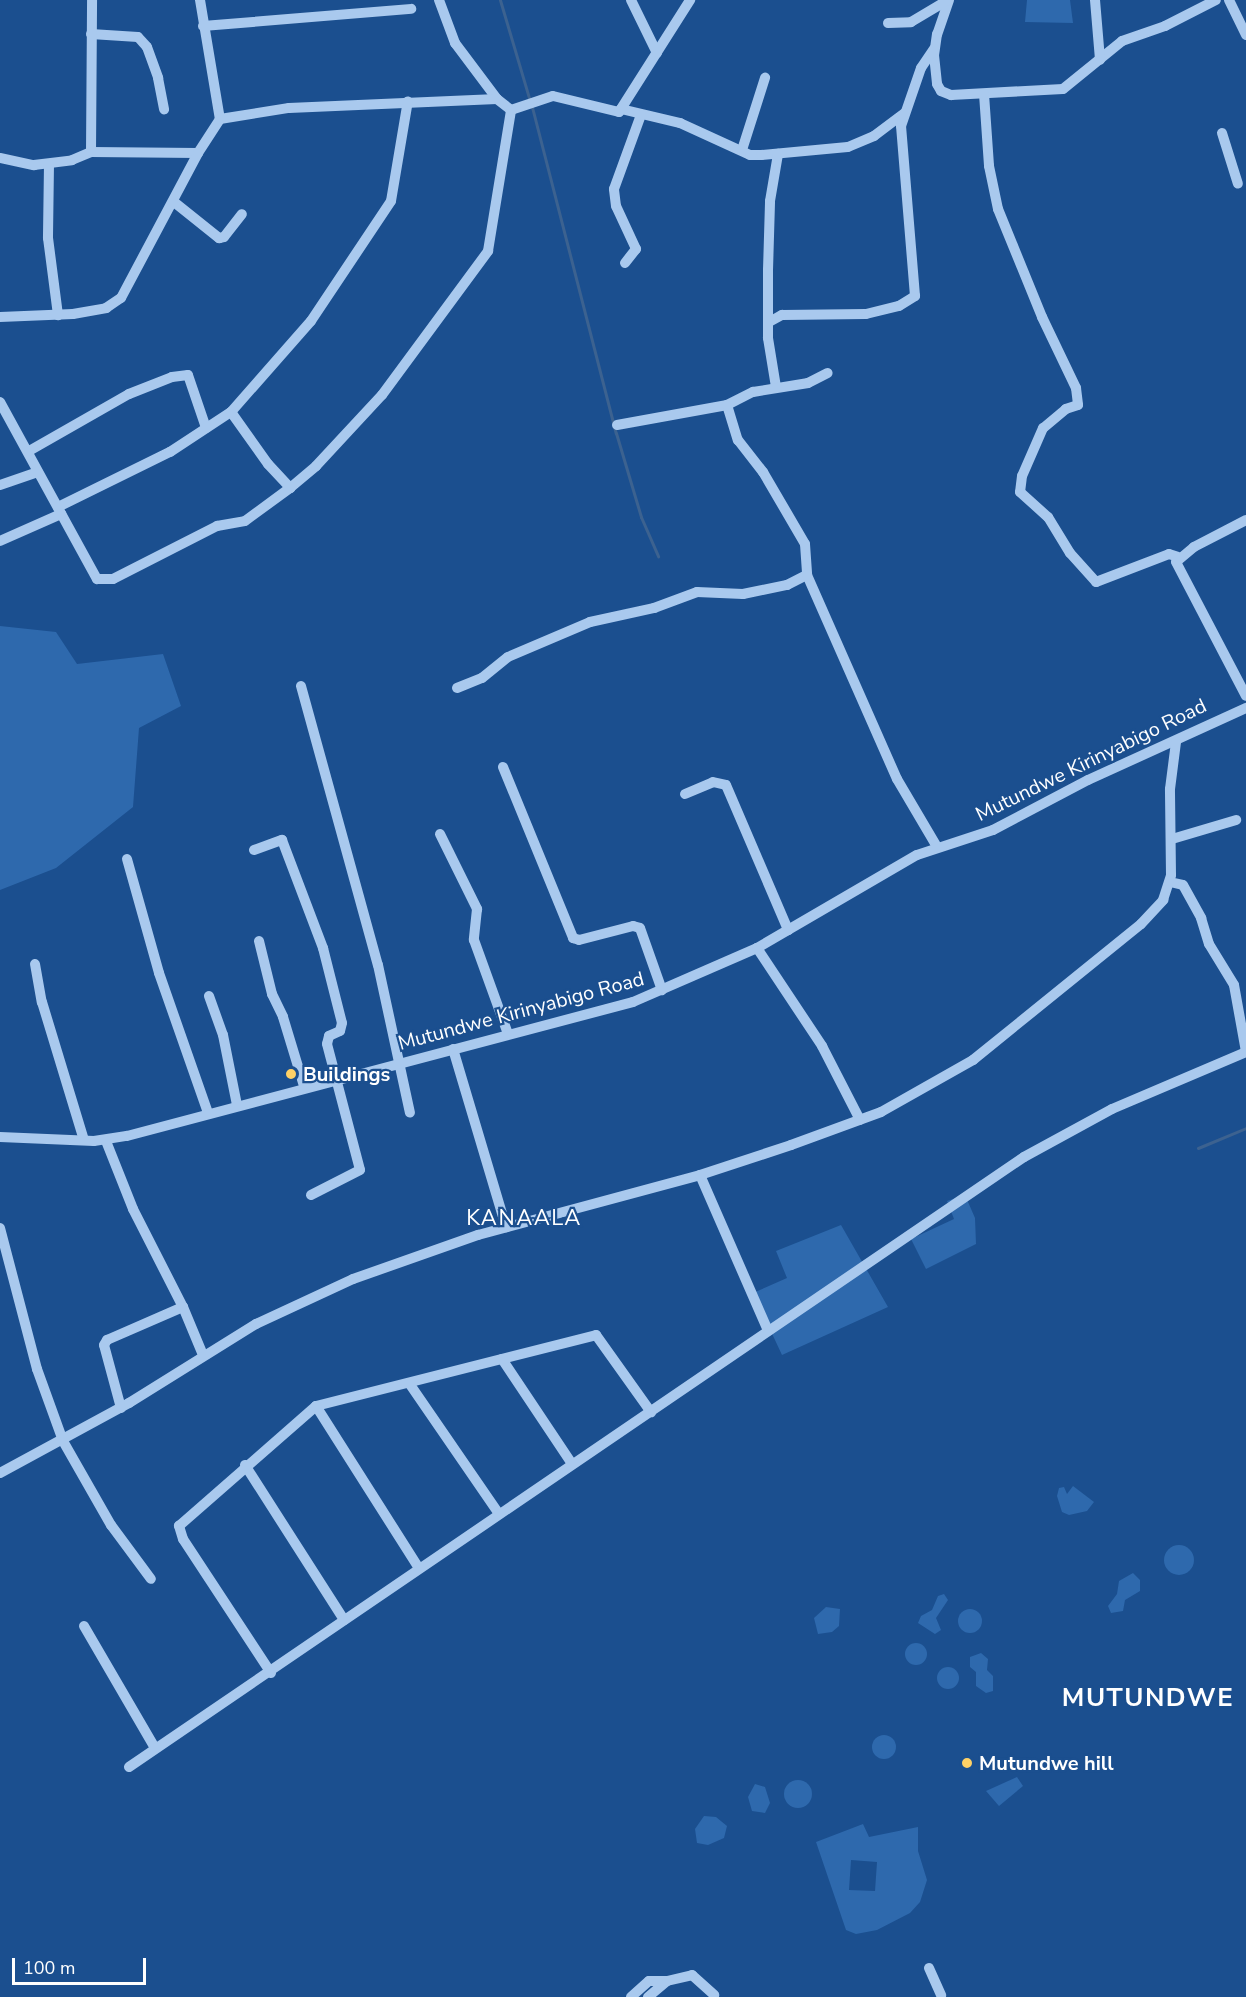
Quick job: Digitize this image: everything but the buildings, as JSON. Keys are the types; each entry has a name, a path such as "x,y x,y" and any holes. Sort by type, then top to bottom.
{"street":[{"path":"91,152 92,0"},
{"path":"0,317 58,315 106,308 121,298 198,153 220,119 202,26 200,0"},
{"path":"439,0 455,43 497,99 511,110"},
{"path":"631,0 657,53"},
{"path":"621,110 690,0"},
{"path":"888,23 911,22 949,0"},
{"path":"771,321 782,315 866,314 899,306 915,296 902,158 904,113 921,68 934,49 949,0"},
{"path":"1095,0 1100,60"},
{"path":"934,49 935,77 941,91 951,95 1063,89 1129,37 1166,26 1216,0"},
{"path":"1229,0 1246,35"},
{"path":"202,26 411,9"},
{"path":"91,34 138,37 147,47 158,78 164,110"},
{"path":"742,150 765,78"},
{"path":"984,94 989,166 998,209 1042,317 1076,388 1078,405 1066,409 1043,428 1022,476 1020,492 1048,517 1070,552 1096,582 1169,555 1178,557 1246,520"},
{"path":"511,110 553,96 680,123 750,155 848,147 874,136 904,113"},
{"path":"220,119 289,108 408,101 497,99"},
{"path":"0,541 141,468 231,411 328,301 382,218 391,201 408,101"},
{"path":"0,402 29,451 92,573 104,581 127,573 217,526 245,521 303,480 382,395 476,272 492,237 511,110"},
{"path":"625,263 636,249 616,206 614,189 641,115"},
{"path":"1222,133 1238,184"},
{"path":"0,158 21,165 49,164 91,152 198,153"},
{"path":"776,387 768,338 771,321 770,201 778,154"},
{"path":"49,164 48,238 58,315"},
{"path":"174,202 219,238 224,237 242,214"},
{"path":"617,425 727,405 753,392 808,383 828,374"},
{"path":"29,451 129,394 172,377 188,375 206,428"},
{"path":"727,405 738,440 763,472 805,544 807,575 897,779 937,848"},
{"path":"231,411 268,464 290,488"},
{"path":"0,485 38,472"},
{"path":"1178,557 1177,570 1246,696"},
{"path":"458,688 482,678 508,657 590,622 654,608 697,592 743,594 787,585 807,575"},
{"path":"301,686 378,965 410,1113"},
{"name":"Mutundwe Kirinyabigo Road","path":"0,1137 106,1140 304,1086 453,1049 662,990 757,948 917,855 993,830 1089,780 1246,708"},
{"path":"0,1473 121,1408 256,1324 353,1279 506,1227 700,1174 860,1120 923,1090 973,1060 1157,910 1170,882 1171,760 1176,742"},
{"path":"503,766 573,938 579,940 633,926 640,928 662,990"},
{"path":"684,794 713,782 726,785 788,930"},
{"path":"1172,839 1236,820"},
{"path":"440,834 477,909 474,940 508,1034"},
{"path":"254,850 282,840 312,915 342,1023 340,1031 327,1039 335,1079 360,1170 311,1195"},
{"path":"126,858 159,973 208,1113"},
{"path":"129,1767 271,1673 419,1568 1024,1157 1112,1109 1246,1052 1234,985 1209,944 1201,918 1183,885 1170,882"},
{"path":"259,941 272,994 284,1017 304,1086"},
{"path":"757,948 822,1046 860,1120"},
{"path":"35,964 42,1002 84,1140"},
{"path":"209,996 224,1035 237,1105"},
{"path":"453,1049 506,1227"},
{"path":"106,1140 133,1209 183,1307 203,1355"},
{"path":"700,1174 768,1331"},
{"path":"0,1228 37,1369 63,1441 111,1525 151,1579"},
{"path":"121,1408 105,1342 183,1307"},
{"path":"271,1673 180,1531 181,1520 316,1406 596,1335 651,1412"},
{"path":"502,1359 572,1464"},
{"path":"409,1383 498,1514"},
{"path":"316,1406 419,1568"},
{"path":"245,1464 344,1620"},
{"path":"84,1626 155,1748"},
{"path":"929,1968 941,1996"},
{"path":"631,1997 649,1981 668,1981 692,1975 714,1995"},
{"path":"648,1997 668,1981"}],"shaded area":[{"path":"1027,0 1070,0 1073,23 1025,22"},
{"path":"0,626 56,632 77,664 163,654 181,706 139,728 133,807 56,868 0,890"},
{"path":"965,1195 975,1218 976,1244 926,1269 911,1239 954,1219 947,1201"},
{"path":"841,1225 888,1307 782,1355 753,1293 787,1278 776,1251"},
{"path":"1073,1486 1094,1502 1087,1511 1069,1515 1062,1512 1057,1496 1059,1488 1064,1487 1067,1494"},
{"path":"1179,1545 1185,1546 1193,1554 1193,1566 1185,1574 1179,1575 1173,1574 1165,1566 1164,1560 1165,1554 1173,1546"},
{"path":"1133,1573 1140,1580 1140,1591 1125,1600 1123,1611 1111,1613 1108,1606 1117,1594 1119,1581"},
{"path":"944,1594 948,1600 936,1618 941,1630 935,1634 918,1623 921,1616 932,1610 938,1596"},
{"path":"826,1607 840,1609 839,1626 832,1632 818,1634 814,1618"},
{"path":"970,1609 978,1613 982,1621 978,1629 970,1633 962,1629 958,1621 962,1613"},
{"path":"916,1643 924,1646 927,1654 924,1662 916,1665 908,1662 905,1654 908,1646"},
{"path":"981,1653 988,1659 987,1670 993,1676 993,1691 986,1693 976,1686 976,1672 970,1667 970,1657"},
{"path":"948,1667 956,1670 959,1678 956,1686 948,1689 940,1686 937,1678 940,1670"},
{"path":"884,1735 893,1738 896,1747 893,1756 884,1759 875,1756 872,1747 875,1738"},
{"path":"1017,1777 1023,1786 999,1806 986,1791"},
{"path":"798,1780 808,1784 812,1794 808,1804 798,1808 788,1804 784,1794 788,1784"},
{"path":"755,1784 765,1787 770,1803 765,1813 752,1811 748,1797"},
{"path":"704,1816 716,1817 727,1826 724,1838 708,1845 697,1843 695,1829"},
{"path":"863,1824 869,1837 918,1827 918,1851 927,1880 920,1902 910,1913 877,1930 856,1934 846,1930 816,1842","holes":["851,1860 877,1862 875,1891 849,1890"]}],"waterway":[{"path":"500,0 530,101"},
{"path":"532,107 616,433 641,517 658,556"},
{"path":"1198,1148 1246,1128"}],"place":[{"name":"Buildings","path":"291,1074"},
{"name":"Mutundwe hill","path":"967,1763"}],"district":[{"name":"KANAALA","path":"524,1219"},
{"name":"MUTUNDWE","path":"1148,1698"}]}
